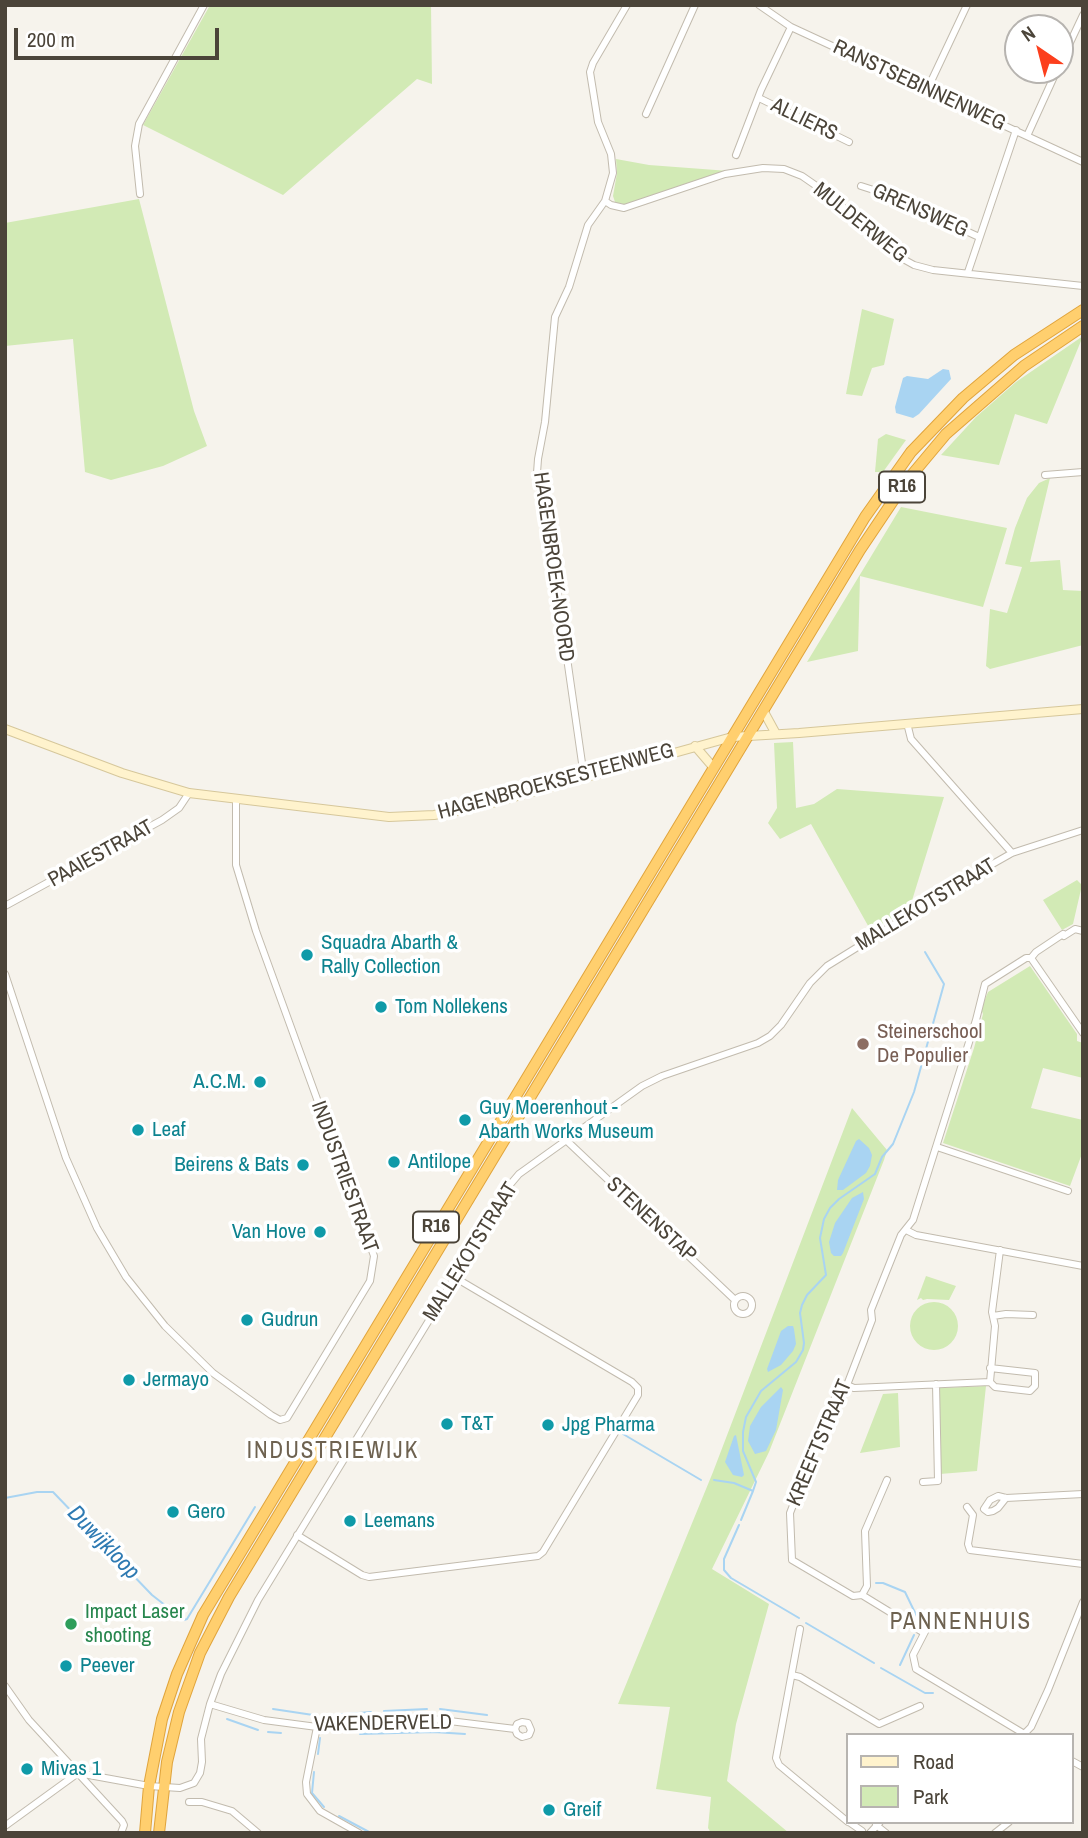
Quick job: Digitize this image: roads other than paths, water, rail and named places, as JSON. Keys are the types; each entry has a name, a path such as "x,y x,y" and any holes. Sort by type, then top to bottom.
{"highway":[{"name":"R16","path":"145,1833 149,1786 170,1692 189,1642 203,1615 871,506 911,452 943,416 1014,355 1083,310"},
{"name":"R16","path":"159,1833 171,1741 188,1683 224,1606 860,550 890,504 946,433 1024,366 1083,326"}],"street":[{"path":"140,194 135,146 139,124 204,5"},
{"name":"HAGENBROEK-NOORD","path":"584,777 553,560 537,473 555,317 569,287 588,225 610,190 613,164 598,122 590,72 627,5"},
{"path":"646,114 695,5"},
{"name":"RANSTSEBINNENWEG","path":"759,5 791,27 1083,162"},
{"path":"768,12 772,5"},
{"path":"927,90 967,5"},
{"path":"1074,34 1083,15"},
{"name":"ALLIERS","path":"736,155 791,27"},
{"path":"1027,136 1051,84"},
{"name":"ALLIERS","path":"759,98 849,142"},
{"name":"GRENSWEG","path":"968,272 1016,130"},
{"name":"MULDERWEG","path":"605,201 624,208 725,174 784,169 802,176 828,194 908,263 933,270 1083,286"},
{"name":"GRENSWEG","path":"861,186 886,194 979,237"},
{"path":"1045,475 1083,472"},
{"name":"HAGENBROEKSESTEENWEG","path":"5,729 122,773 189,793 390,817 433,815 474,808 695,746 750,734 1083,709"},
{"path":"764,712 776,734"},
{"path":"907,723 911,739 1012,853"},
{"path":"695,746 713,767"},
{"name":"PAAIESTRAAT","path":"5,906 162,820 178,808 189,793"},
{"name":"INDUSTRIESTRAAT","path":"5,974 66,1158 97,1228 126,1277 165,1326 213,1373 279,1420 286,1418 370,1281 374,1256 256,931 236,865 236,799"},
{"name":"MALLEKOTSTRAAT","path":"78,1773 163,1787 188,1787 198,1779 202,1762 201,1739 210,1704 221,1674 258,1600 508,1187 530,1165 642,1086 662,1076 758,1043 770,1036 781,1026 810,983 827,965 1012,853 1083,830"},
{"name":"KREEFTSTRAAT","path":"924,1633 862,1595 853,1596 792,1560 790,1513 838,1390 847,1385 872,1320 871,1310 901,1235 913,1220 985,984 1026,958 1031,958 1063,935 1075,929 1083,930"},
{"path":"1031,958 1083,1033"},
{"name":"STENENSTAP","path":"566,1140 735,1300"},
{"path":"937,1147 1068,1191"},
{"path":"906,1230 916,1235 1083,1266"},
{"path":"990,1368 1035,1373 1035,1386 1030,1391 995,1387 990,1382 990,1368 995,1325 993,1316 1000,1250"},
{"path":"297,1535 369,1577 538,1556 543,1552 638,1395 638,1388 454,1277"},
{"path":"993,1316 1033,1315"},
{"path":"847,1385 853,1388 990,1382"},
{"path":"936,1384 938,1481"},
{"path":"862,1595 867,1586 865,1531 887,1480"},
{"path":"923,1482 948,1481"},
{"path":"1006,1498 1083,1494"},
{"path":"967,1507 973,1515 968,1544 970,1550 1083,1564"},
{"path":"1026,1733 1048,1690 1083,1602"},
{"path":"929,1624 912,1655 916,1669 1023,1733"},
{"path":"800,1629 777,1762 846,1820"},
{"path":"792,1675 800,1677 878,1724 920,1706"},
{"path":"5,1686 29,1720 122,1821 124,1825 121,1833"},
{"name":"VAKENDERVELD","path":"210,1704 264,1720 317,1727 433,1719 515,1729"},
{"path":"317,1727 306,1782 307,1794 320,1811 359,1833"},
{"path":"5,1826 78,1773"},
{"path":"189,1802 202,1802 232,1811 254,1831"},
{"path":"870,1833 878,1824 886,1833"}],"water":[{"path":"943,369 949,370 951,379 919,414 913,418 896,413 895,407 903,378 907,376 928,379"},
{"path":"859,1139 872,1155 870,1166 866,1173 843,1190 837,1190 838,1180"},
{"path":"863,1192 864,1199 843,1253 841,1256 834,1256 829,1242 835,1223 852,1198"},
{"path":"793,1326 794,1329 796,1344 793,1351 781,1365 768,1372 781,1331"},
{"path":"781,1387 783,1390 776,1430 766,1451 755,1454 748,1441 750,1426 761,1407"},
{"path":"736,1435 744,1475 742,1477 733,1475 725,1462"}],"waterway":[{"path":"753,1491 756,1482 743,1451 746,1417 761,1391 796,1362 803,1350 800,1313 802,1305 807,1295 826,1275 820,1238 824,1219 839,1199 875,1174 882,1157 893,1144 914,1092 944,984 925,952"},
{"name":"Duwijkloop","path":"623,1434 701,1480"},
{"name":"Duwijkloop","path":"714,1480 734,1483 753,1491 741,1520"},
{"name":"Duwijkloop","path":"5,1498 53,1492 152,1595 184,1620 255,1507"},
{"name":"Duwijkloop","path":"739,1525 724,1559 724,1570 731,1578 799,1618"},
{"name":"Duwijkloop","path":"876,1583 905,1592 920,1623"},
{"name":"Duwijkloop","path":"806,1623 874,1663"},
{"name":"Duwijkloop","path":"900,1665 914,1635"},
{"name":"Duwijkloop","path":"881,1668 925,1693 933,1693"},
{"path":"273,1709 313,1715"},
{"path":"384,1711 427,1709"},
{"path":"440,1709 487,1715"},
{"path":"333,1715 371,1712"},
{"path":"227,1719 258,1730"},
{"path":"268,1732 281,1733"},
{"path":"360,1734 465,1734"},
{"path":"318,1754 320,1738"},
{"path":"314,1772 312,1793 324,1807"},
{"path":"339,1816 371,1833"}],"place":[{"name":"Squadra Abarth & Rally Collection","path":"307,955"},
{"name":"Tom Nollekens","path":"381,1007"},
{"name":"Steinerschool De Populier","path":"863,1044"},
{"name":"A.C.M.","path":"260,1082"},
{"name":"Guy Moerenhout - Abarth Works Museum","path":"465,1120"},
{"name":"Leaf","path":"138,1130"},
{"name":"Antilope","path":"394,1162"},
{"name":"Beirens & Bats","path":"303,1165"},
{"name":"Van Hove","path":"320,1232"},
{"name":"Gudrun","path":"247,1320"},
{"name":"Jermayo","path":"129,1380"},
{"name":"T&T","path":"447,1424"},
{"name":"Jpg Pharma","path":"548,1425"},
{"name":"Gero","path":"173,1512"},
{"name":"Leemans","path":"350,1521"},
{"name":"Impact Laser shooting","path":"71,1624"},
{"name":"Peever","path":"66,1666"},
{"name":"Mivas 1","path":"27,1769"},
{"name":"Greif","path":"549,1810"}],"district":[{"name":"INDUSTRIEWIJK","path":"333,1452"},
{"name":"PANNENHUIS","path":"961,1623"}]}
